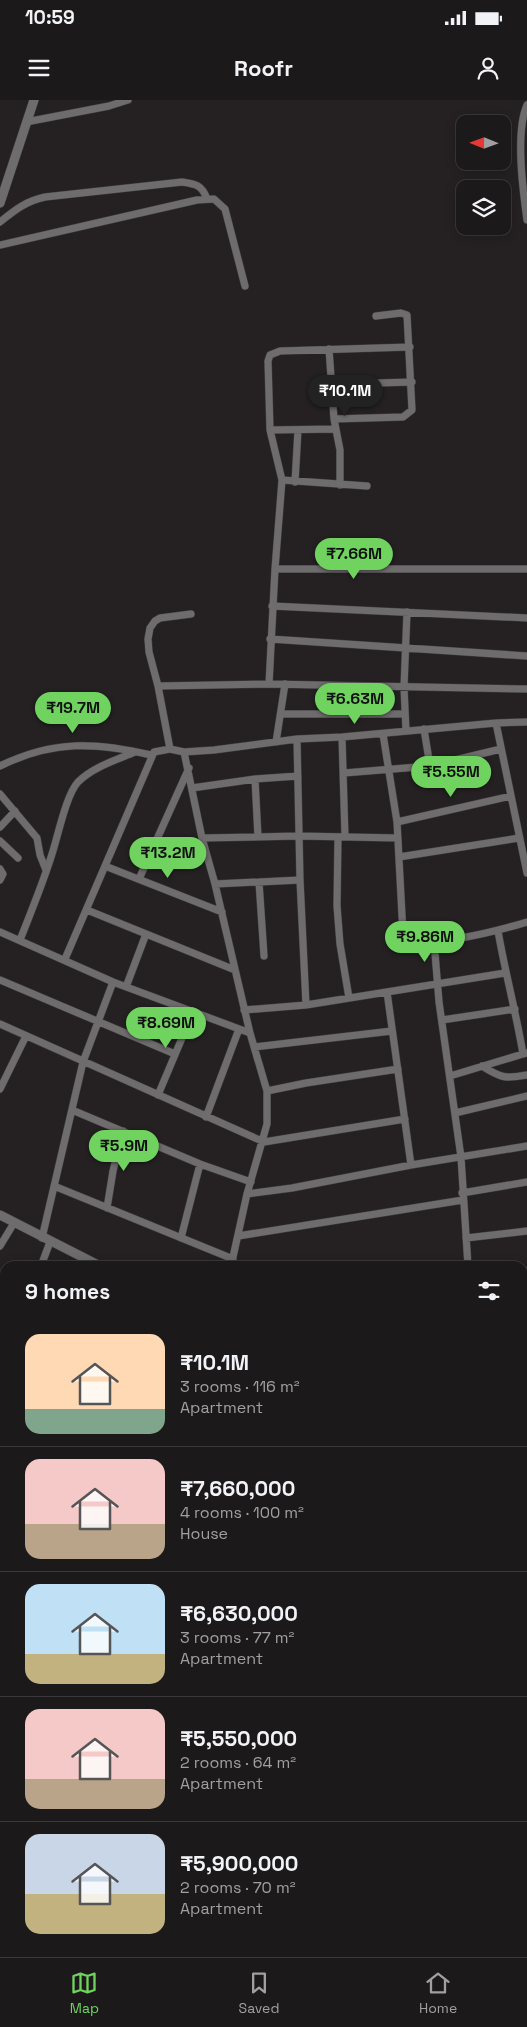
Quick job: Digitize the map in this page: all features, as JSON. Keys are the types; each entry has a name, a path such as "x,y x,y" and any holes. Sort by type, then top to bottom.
{"street":[{"path":"0,203 34,100"},
{"path":"26,122 109,106 128,100"},
{"path":"527,105 522,121 521,163 527,220"},
{"path":"0,222 22,204 44,197 182,182 199,186 204,190 207,198"},
{"path":"0,245 207,198 214,199 225,209 245,286"},
{"path":"334,419 403,417 412,410 407,315 401,313 376,316"},
{"path":"269,684 272,606 282,480 270,430 268,361 270,355 280,351 410,347"},
{"path":"329,349 334,419 340,450 340,485"},
{"path":"378,383 412,382"},
{"path":"270,430 336,429"},
{"path":"295,482 298,430"},
{"path":"282,480 367,486"},
{"path":"275,570 527,569"},
{"path":"272,606 527,618"},
{"path":"406,731 404,686 407,612"},
{"path":"170,749 158,686 149,652 150,628 160,618 191,614"},
{"path":"270,639 527,656"},
{"path":"158,686 285,684 527,689"},
{"path":"276,742 285,684"},
{"path":"281,714 405,714"},
{"path":"65,959 151,756 159,750 170,749 184,752 214,750 297,739 527,722"},
{"path":"496,723 527,873"},
{"path":"424,729 430,766"},
{"path":"383,734 397,822 403,934 412,940 434,942 498,931 527,922"},
{"path":"342,737 344,773 337,906 340,944 349,998"},
{"path":"297,739 300,880 306,1004"},
{"path":"0,766 32,752 69,745 135,752 151,756"},
{"path":"344,773 430,766 501,749"},
{"path":"20,940 70,797 77,784 87,774 135,752"},
{"path":"184,752 202,838 222,912 244,1010 267,1092 268,1112 264,1142 247,1194 232,1261"},
{"path":"139,879 188,768"},
{"path":"192,788 255,779 298,776"},
{"path":"255,779 258,837"},
{"path":"0,794 36,838 40,856 46,870"},
{"path":"397,822 511,796"},
{"path":"0,827 15,811"},
{"path":"202,838 299,836 398,838"},
{"path":"399,857 519,838"},
{"path":"0,840 18,858"},
{"path":"105,866 222,912"},
{"path":"0,869 3,874 0,880"},
{"path":"215,884 300,880"},
{"path":"259,882 264,956"},
{"path":"87,910 235,970"},
{"path":"450,1076 525,1053 505,973 498,931"},
{"path":"0,932 65,959 112,982 250,1033"},
{"path":"126,987 146,934"},
{"path":"434,942 437,983 461,1157 468,1261"},
{"path":"244,1010 349,998 505,973"},
{"path":"0,980 97,1023 175,1054"},
{"path":"43,1261 54,1186 83,1062 112,982"},
{"path":"386,992 411,1165"},
{"path":"442,1020 515,1009"},
{"path":"158,1095 193,1012"},
{"path":"0,1024 264,1142 404,1119"},
{"path":"206,1117 239,1029"},
{"path":"254,1047 392,1031"},
{"path":"0,1089 26,1036"},
{"path":"482,1066 496,1075 506,1078 527,1075"},
{"path":"267,1092 306,1083 398,1070"},
{"path":"455,1113 527,1096"},
{"path":"72,1110 200,1164 251,1182"},
{"path":"107,1208 123,1131"},
{"path":"247,1194 292,1188 411,1165 527,1146"},
{"path":"182,1238 200,1164"},
{"path":"238,1236 463,1196 527,1182"},
{"path":"54,1186 182,1238 228,1261"},
{"path":"0,1215 90,1261"},
{"path":"0,1246 14,1223"},
{"path":"466,1238 527,1231"}]}
